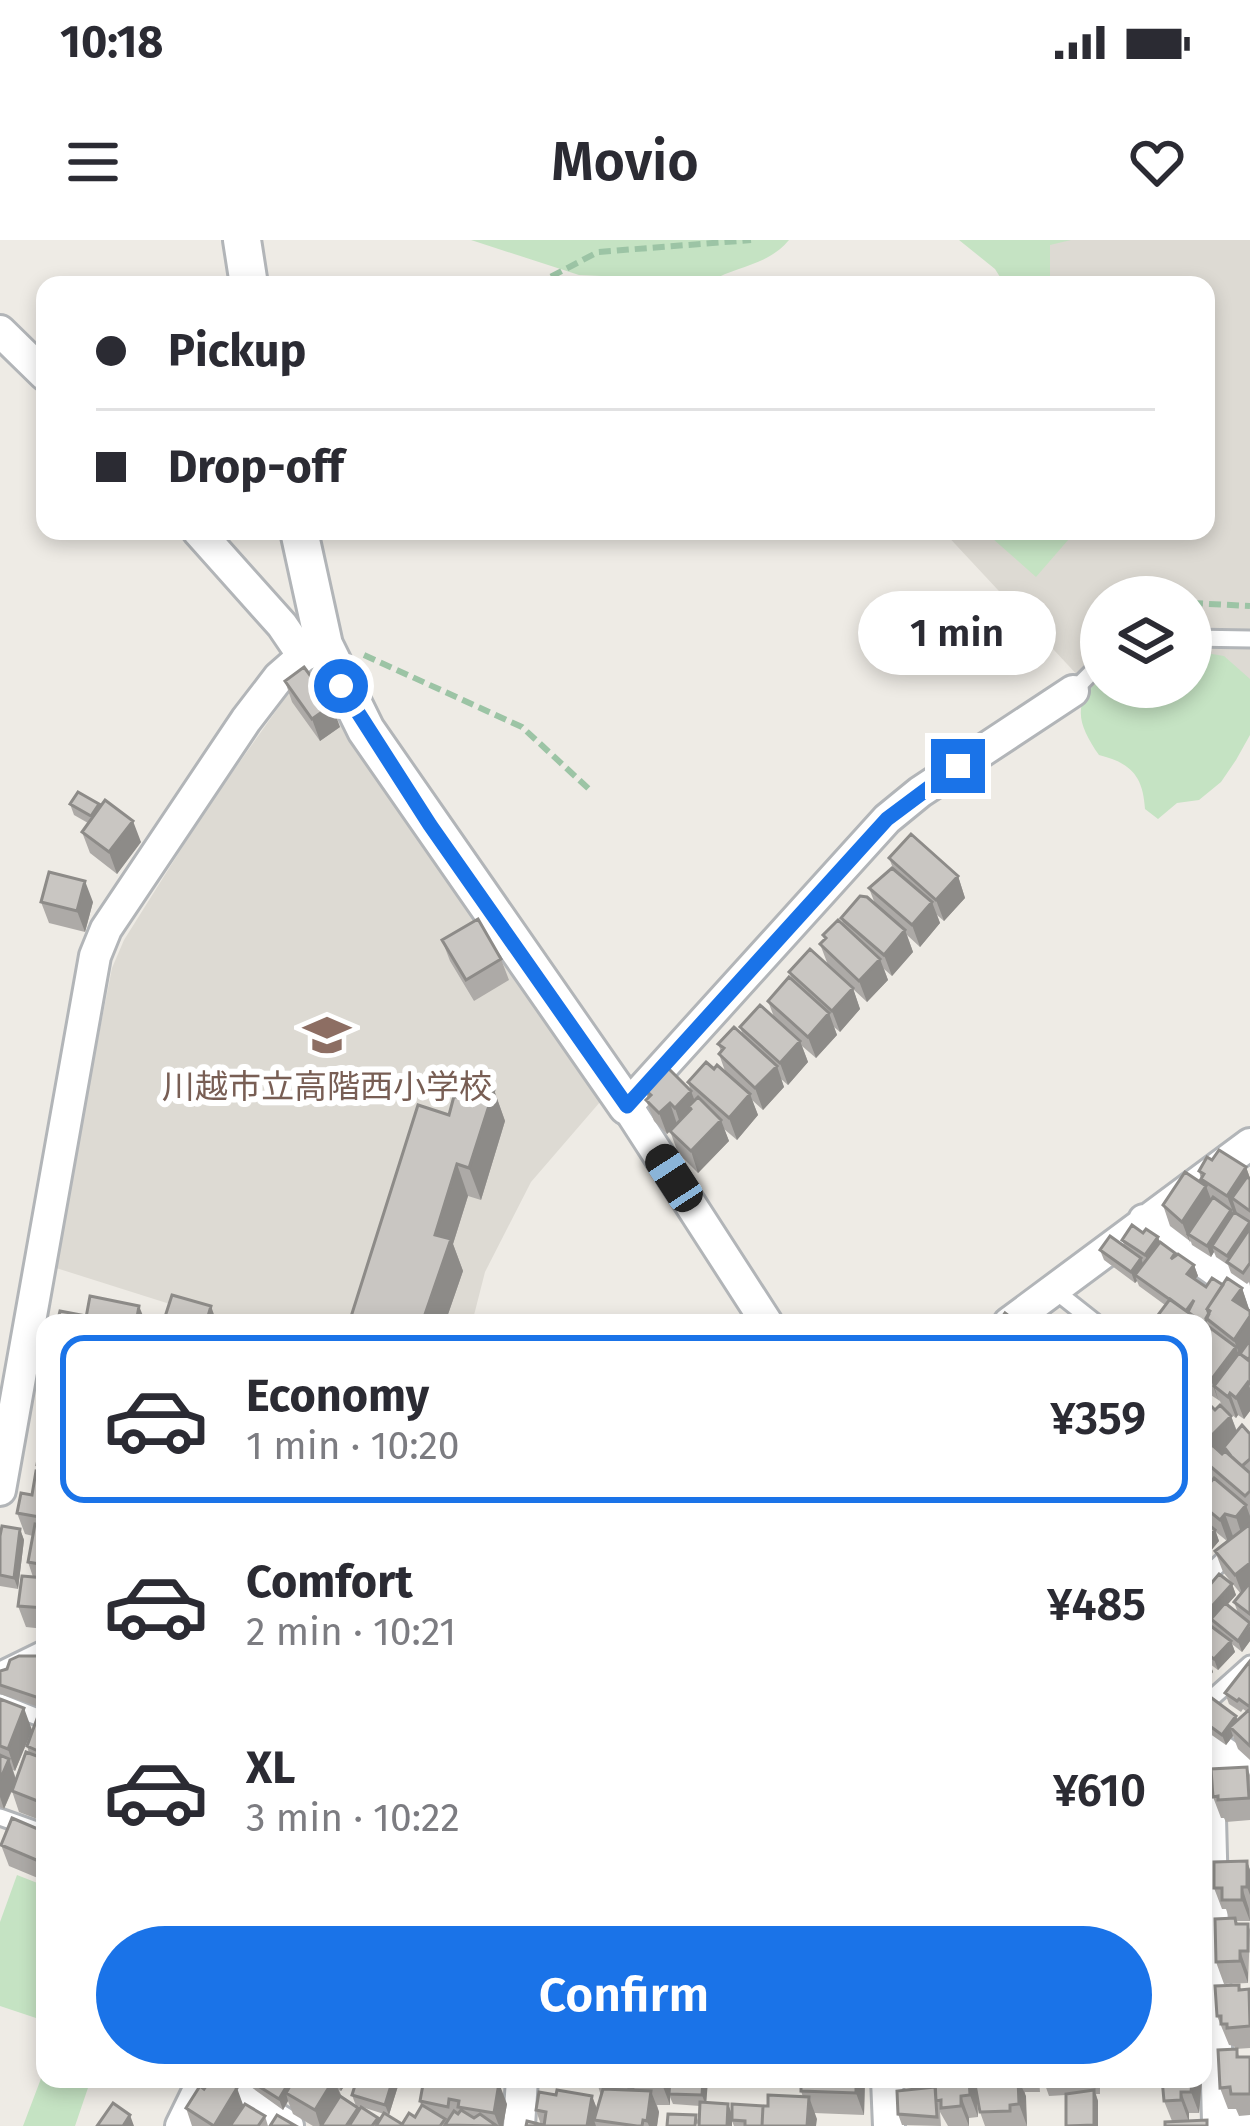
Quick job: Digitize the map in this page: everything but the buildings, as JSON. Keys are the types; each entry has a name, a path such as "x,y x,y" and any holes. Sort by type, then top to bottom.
{"street":[{"path":"242,240 248,276"},
{"path":"0,331 36,366"},
{"path":"206,540 282,625 313,651 627,1106 754,1314"},
{"path":"299,540 313,651"},
{"path":"0,1490 95,956 106,929 246,720 279,677 313,651"},
{"path":"627,1106 887,819 1072,691"},
{"path":"1021,1314 1144,1220 1248,1150"},
{"path":"1144,1220 1250,1295"},
{"path":"1212,1744 1250,1771"},
{"path":"1212,1931 1218,2122 1224,2126 1250,2124"},
{"path":"181,2126 203,2088"},
{"path":"223,2088 288,2126"},
{"path":"519,2126 521,2088"},
{"path":"887,2088 889,2126"}],"lane":[{"path":"1212,638 1250,639"},
{"path":"1072,691 1080,683"},
{"path":"1053,1289 1085,1314"},
{"path":"1212,1571 1231,1553"},
{"path":"0,1670 36,1652"},
{"path":"1212,1698 1250,1664"},
{"path":"0,1702 36,1716"},
{"path":"0,1817 36,1830"}],"path":[{"path":"552,276 598,252 751,240"},
{"path":"1212,604 1250,606"},
{"path":"313,651 377,660 522,727 590,790"}],"shaded area":[{"path":"1023,240 1250,240 1250,692 1212,669 1212,576 1080,576 1080,678 951,540 1215,540 1215,276 1000,276"},
{"name":"川越市立高階西小学校","path":"311,677 600,1102 531,1182 485,1272 474,1314 171,1314 173,1305 53,1267 112,968 124,940 205,811 290,691"}],"green space":[{"path":"471,240 789,240 762,260 721,276 579,275"},
{"path":"959,240 1071,240 1050,245 1050,276 999,276"},
{"path":"994,540 1068,540 1036,577"},
{"path":"1212,654 1224,656 1250,679 1250,735 1236,760 1221,782 1199,800 1177,803 1158,819 1145,809 1133,773 1099,755 1081,708 1212,708"},
{"path":"17,1875 36,1882 36,2018 0,2006 0,1922"},
{"path":"37,2088 88,2088 75,2126 23,2126"}],"place":[{"name":"川越市立高階西小学校","path":"327,1035"}],"route":[{"path":"341,686 430,825 627,1106 887,819 958,766"}]}
